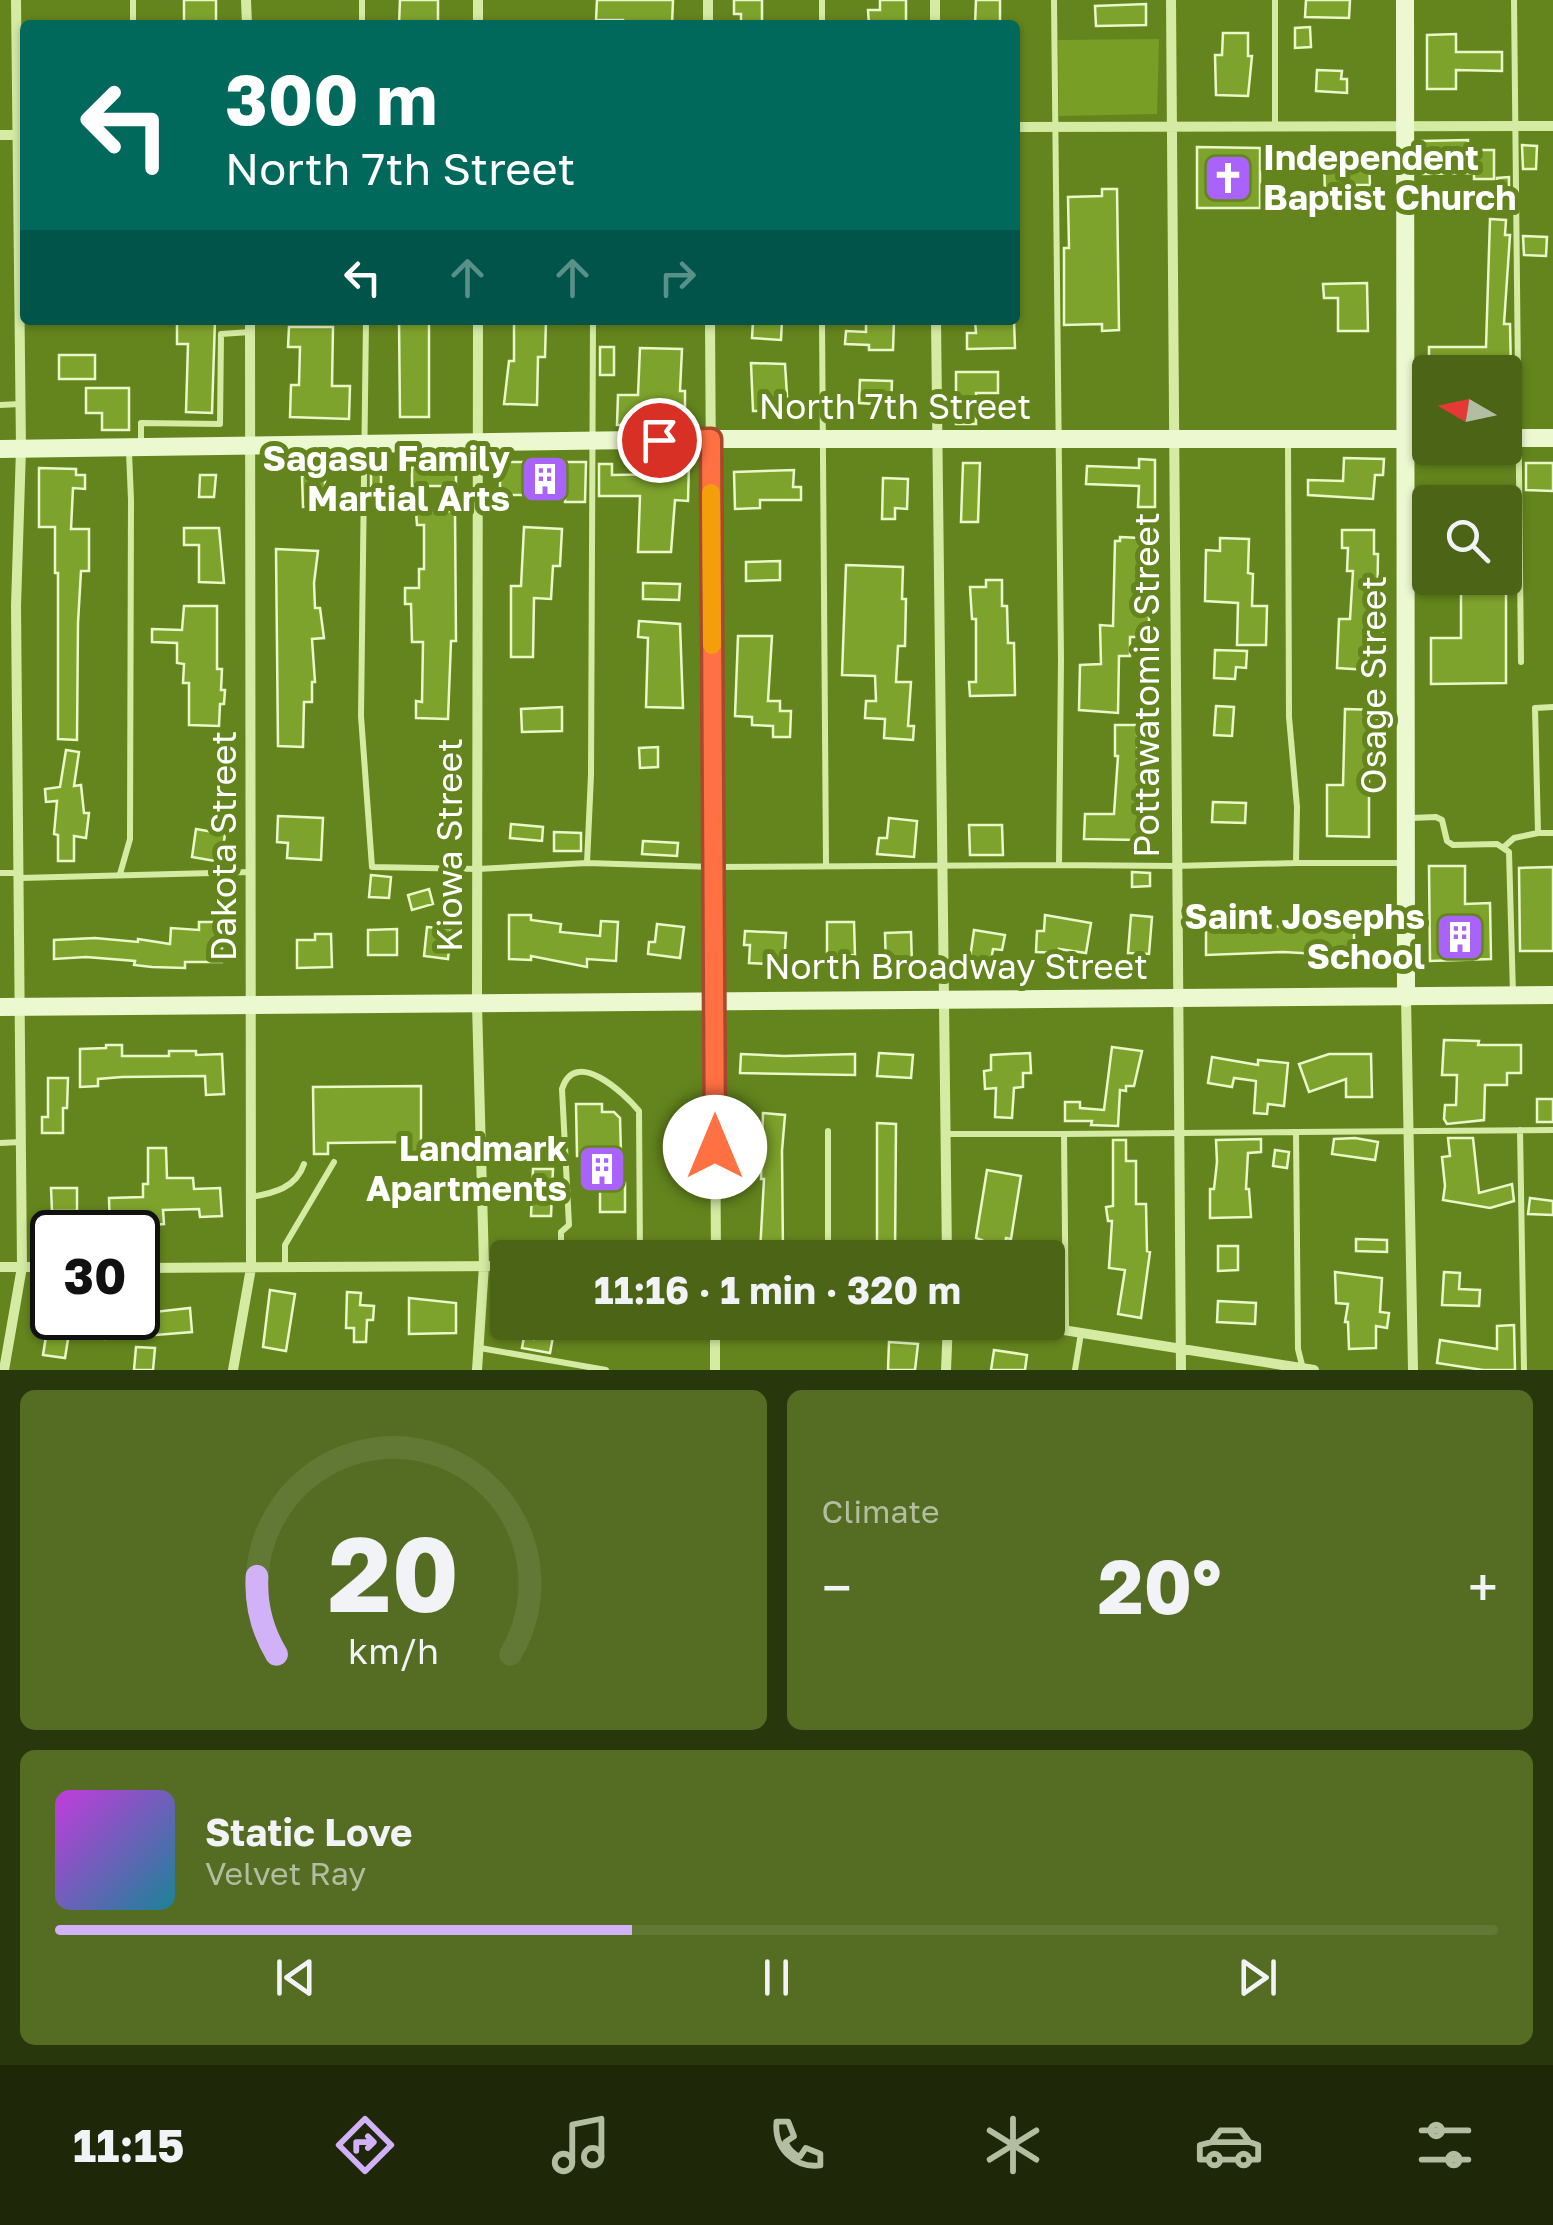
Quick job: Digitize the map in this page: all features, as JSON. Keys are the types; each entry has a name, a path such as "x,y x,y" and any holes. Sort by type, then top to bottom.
{"street":[{"path":"16,0 20,108"},
{"name":"Pottawatomie Street","path":"1171,0 1181,1370"},
{"name":"Osage Street","path":"1405,0 1406,998 1413,1370"},
{"path":"1020,127 1553,126"},
{"path":"4,1370 22,1267 16,606 20,325"},
{"name":"Kiowa Street","path":"477,1370 484,1266 477,1004 478,325"},
{"path":"710,325 716,1240"},
{"path":"936,325 948,1240"},
{"name":"Dakota Street","path":"233,1369 251,1268 250,326"},
{"path":"1522,438 1553,438"},
{"name":"North 7th Street","path":"0,449 711,439 1412,440"},
{"name":"North Broadway Street","path":"0,1007 1553,994"},
{"path":"160,1268 490,1266"},
{"path":"0,1268 30,1267"},
{"path":"1066,1331 1306,1369"},
{"path":"715,1370 716,1340"},
{"path":"946,1370 947,1340"}],"lane":[{"path":"1054,0 1061,659 1059,864"},
{"path":"1274,0 1275,128"},
{"path":"1511,355 1514,0"},
{"path":"366,325 361,716 372,867 1406,862"},
{"path":"587,863 591,775 592,325"},
{"path":"822,325 826,865"},
{"path":"120,874 130,839 131,500 140,423 220,424 222,334 250,326"},
{"path":"0,405 20,404"},
{"path":"1288,440 1289,717 1298,808 1296,863"},
{"path":"1511,465 1520,662"},
{"path":"1538,833 1534,708 1553,707"},
{"path":"1406,818 1442,820 1447,842 1453,845 1505,846 1514,838 1553,833"},
{"path":"1505,846 1509,852 1513,996"},
{"path":"0,873 252,872"},
{"path":"561,1240 561,1232 569,1225 562,1089 565,1079 576,1072 586,1072 598,1074 640,1111 640,1240"},
{"path":"1520,1130 1524,1370"},
{"path":"946,1134 1553,1130"},
{"path":"828,1131 828,1240"},
{"path":"1296,1132 1298,1349 1306,1369"},
{"path":"1064,1134 1066,1331"},
{"path":"0,1143 22,1142"},
{"path":"285,1268 286,1245 334,1162"},
{"path":"252,1197 292,1183 304,1164"},
{"path":"1075,1370 1081,1333"},
{"path":"480,1348 606,1370"},
{"path":"233,1369 246,1370"}],"green space":[{"path":"1159,39 1157,114 1059,116 1058,40"}],"building":[{"path":"184,0 216,0 216,20 184,20"},
{"path":"400,0 438,0 438,20 399,20"},
{"path":"597,0 673,0 672,20 596,20"},
{"path":"734,0 762,0 762,20 741,20 741,14 734,14"},
{"path":"880,0 906,0 906,20 869,20 868,10 880,10"},
{"path":"976,0 1000,0 1000,20 975,20"},
{"path":"1306,0 1350,0 1349,18 1305,17"},
{"path":"1146,4 1146,25 1096,26 1095,6"},
{"path":"1310,27 1311,47 1295,48 1295,28"},
{"path":"1223,33 1248,33 1248,56 1252,56 1248,96 1216,95 1215,55 1222,55"},
{"path":"1456,34 1456,52 1502,52 1502,71 1456,70 1456,89 1427,89 1427,35"},
{"path":"1317,70 1342,71 1341,79 1347,79 1347,93 1316,91"},
{"path":"1468,140 1468,150 1494,150 1494,179 1474,179 1474,173 1423,174 1422,141"},
{"path":"1522,145 1537,146 1536,169 1523,169"},
{"name":"Independent Baptist Church","path":"1197,147 1260,148 1260,208 1197,208"},
{"path":"1369,159 1370,185 1344,185 1344,194 1325,194 1324,160"},
{"path":"1509,177 1509,195 1497,195 1497,178"},
{"path":"1102,189 1117,189 1119,330 1102,331 1102,324 1064,325 1068,197 1102,196"},
{"path":"1490,219 1506,220 1505,235 1510,235 1504,324 1510,324 1511,355 1429,355 1429,347 1486,347"},
{"path":"1523,236 1547,237 1546,256 1524,255"},
{"path":"1367,283 1368,331 1338,331 1338,298 1324,298 1323,284"},
{"path":"177,325 215,325 212,413 186,412 188,344 177,344"},
{"path":"399,325 429,325 429,417 400,417"},
{"path":"514,325 546,325 545,357 538,357 537,405 504,404 509,361 514,361"},
{"path":"753,325 782,325 781,340 752,338"},
{"path":"866,325 894,325 893,350 845,344 846,331 866,332"},
{"path":"975,325 1014,325 1015,348 967,349 967,333 976,333"},
{"path":"289,327 333,327 332,386 350,386 349,419 290,417 291,385 299,385 300,347 288,347"},
{"path":"600,347 614,347 614,375 600,375"},
{"path":"640,348 682,349 680,391 685,391 685,425 617,425 618,395 638,395"},
{"path":"59,355 95,355 95,379 59,379"},
{"path":"751,363 785,364 788,411 753,411"},
{"path":"956,372 998,372 998,393 976,393 976,424 956,424"},
{"path":"860,380 892,381 891,405 859,403"},
{"path":"86,388 129,388 129,430 102,430 102,413 86,413"},
{"path":"1344,458 1384,459 1383,475 1375,475 1373,499 1308,495 1308,480 1343,481"},
{"path":"1139,459 1155,460 1155,507 1138,507 1139,486 1086,484 1087,466 1139,468"},
{"name":"Sagasu Family Martial Arts","path":"500,462 586,462 585,502 565,502 565,495 500,495"},
{"path":"670,463 689,463 688,501 675,500 671,552 638,552 640,496 599,496 599,464 612,464 612,475 670,474"},
{"path":"963,463 980,463 978,522 961,522"},
{"path":"1526,463 1553,463 1553,491 1526,490"},
{"path":"371,467 381,467 381,486 371,486"},
{"path":"412,467 456,467 456,486 412,486"},
{"path":"39,468 76,469 76,475 85,475 85,489 73,488 71,529 89,529 89,571 81,571 78,623 77,740 58,739 55,527 39,527"},
{"path":"794,470 793,487 801,487 801,500 760,500 760,508 735,509 734,472"},
{"path":"200,475 216,475 214,497 199,497"},
{"path":"302,476 325,476 325,506 303,507"},
{"path":"883,478 908,479 907,509 895,508 895,519 882,519"},
{"path":"455,511 456,641 451,641 448,719 416,718 416,701 422,702 423,642 412,642 411,604 405,604 405,588 419,588 419,569 424,569 424,525 417,525 416,512"},
{"path":"524,527 562,529 560,566 553,566 551,599 534,598 533,657 511,657 511,586 521,586"},
{"path":"184,528 219,528 224,583 199,582 199,545 184,545"},
{"path":"1342,530 1374,530 1374,554 1378,554 1377,620 1382,620 1384,671 1337,668 1339,619 1350,619 1353,571 1347,571 1348,548 1342,548"},
{"path":"1120,537 1140,538 1140,557 1154,557 1154,587 1149,587 1149,637 1130,637 1130,656 1119,656 1118,713 1079,710 1080,665 1101,664 1100,625 1113,626 1115,541 1120,541"},
{"path":"1220,538 1249,539 1252,606 1267,606 1266,645 1237,645 1238,603 1205,601 1206,550 1220,551"},
{"path":"276,549 318,551 315,608 320,608 324,638 312,639 315,682 312,702 304,702 303,747 278,746"},
{"path":"780,561 780,580 746,581 746,562"},
{"path":"846,565 903,567 905,646 898,646 896,682 911,682 908,726 914,726 913,740 884,738 885,719 865,718 866,701 876,701 875,676 842,675"},
{"path":"986,580 1002,580 1008,643 1014,643 1015,695 970,696 969,682 976,682 976,619 972,619 970,587 986,587"},
{"path":"643,583 680,584 679,600 643,599"},
{"path":"1461,595 1506,595 1506,683 1431,684 1431,638 1461,638"},
{"path":"184,606 217,606 217,669 222,669 221,690 225,690 219,726 189,725 189,683 183,683 184,664 177,663 177,643 152,642 152,629 182,630"},
{"path":"639,621 680,624 683,708 646,707 648,638 638,637"},
{"path":"738,636 772,636 768,701 780,701 780,711 791,711 790,737 773,737 773,726 752,725 752,717 735,716"},
{"path":"1215,650 1247,651 1246,668 1236,667 1235,679 1214,678"},
{"path":"1216,706 1234,707 1232,736 1214,735"},
{"path":"562,707 562,731 522,732 521,709"},
{"path":"1345,709 1377,710 1376,765 1369,765 1369,837 1327,836 1327,785 1343,785"},
{"path":"1115,725 1137,725 1139,840 1084,839 1085,814 1114,814 1118,756"},
{"path":"658,747 658,767 640,768 639,748"},
{"path":"66,750 79,752 74,786 81,785 84,813 89,813 86,838 74,836 74,861 58,861 58,835 54,834 57,801 46,802 45,789 60,787"},
{"path":"1213,802 1246,803 1245,823 1212,822"},
{"path":"278,816 323,818 321,860 287,858 288,843 277,842"},
{"path":"889,818 917,821 914,857 877,854 879,838 887,838"},
{"path":"511,824 543,827 542,841 510,838"},
{"path":"969,825 1002,825 1003,855 970,855"},
{"path":"196,829 225,834 221,862 192,857"},
{"path":"554,832 581,833 581,851 554,851"},
{"path":"643,841 678,843 677,856 642,854"},
{"name":"Saint Josephs School","path":"1429,866 1465,866 1465,904 1490,903 1491,959 1430,961"},
{"path":"1553,867 1553,951 1520,951 1519,868"},
{"path":"1132,872 1150,873 1150,886 1132,887"},
{"path":"371,875 391,877 389,898 369,897"},
{"path":"429,889 433,904 412,910 408,895"},
{"path":"1303,914 1354,919 1354,956 1283,952 1206,955 1206,916 1258,921 1257,926 1302,927"},
{"path":"509,915 531,915 531,920 561,924 560,932 600,936 601,921 618,922 616,961 587,959 587,967 531,956 531,960 509,959"},
{"path":"1045,915 1091,923 1086,953 1059,949 1059,953 1036,952 1037,931 1044,931"},
{"path":"1131,915 1152,917 1149,954 1128,953"},
{"path":"199,922 222,922 222,962 185,962 185,968 86,957 54,959 54,940 138,939 170,944 171,928 199,930"},
{"path":"827,922 854,922 855,955 827,956"},
{"path":"657,924 684,927 680,958 648,954 649,942 655,942"},
{"path":"427,927 451,929 448,959 424,956"},
{"path":"397,929 397,955 368,955 368,930"},
{"path":"974,930 1005,935 1002,950 993,949 991,961 970,958"},
{"path":"745,931 786,933 784,965 749,963 750,945 744,945"},
{"path":"911,932 912,966 886,966 885,933"},
{"path":"315,934 331,934 332,967 297,968 297,940 315,940"},
{"path":"1444,1040 1521,1045 1521,1073 1507,1073 1507,1085 1485,1085 1484,1120 1447,1124 1444,1119 1445,1105 1456,1105 1457,1075 1442,1075"},
{"path":"122,1045 122,1056 169,1056 169,1051 222,1054 224,1094 206,1095 205,1076 98,1079 98,1086 80,1087 80,1049"},
{"path":"1112,1047 1142,1051 1134,1086 1120,1090 1118,1126 1065,1121 1065,1102 1080,1102 1080,1108 1104,1110"},
{"path":"879,1053 913,1055 911,1078 877,1076"},
{"path":"1030,1053 1031,1073 1023,1073 1023,1087 1014,1088 1012,1118 995,1117 996,1088 985,1089 984,1071 991,1070 991,1055"},
{"path":"741,1054 855,1054 855,1075 740,1073"},
{"path":"1329,1054 1371,1054 1372,1097 1346,1097 1346,1079 1309,1092 1299,1064"},
{"path":"1212,1057 1258,1065 1258,1060 1288,1063 1284,1106 1268,1104 1267,1114 1254,1113 1256,1081 1234,1078 1232,1087 1208,1083"},
{"path":"48,1078 68,1078 63,1133 42,1133 42,1117 48,1117"},
{"path":"421,1086 421,1154 406,1154 406,1142 328,1143 328,1154 314,1154 313,1087"},
{"path":"1537,1099 1553,1099 1553,1122 1537,1122"},
{"name":"Landmark Apartments","path":"576,1104 602,1104 602,1112 614,1112 620,1118 621,1154 613,1154 614,1183 625,1183 625,1212 600,1212 600,1189 590,1189 590,1156 577,1156"},
{"path":"763,1113 785,1115 783,1240 761,1240"},
{"path":"877,1123 896,1124 895,1240 877,1240"},
{"path":"1448,1138 1473,1138 1479,1193 1512,1184 1514,1201 1490,1208 1443,1200 1442,1157 1450,1156"},
{"path":"1261,1139 1261,1152 1248,1153 1246,1189 1251,1217 1210,1218 1216,1140"},
{"path":"1334,1139 1378,1142 1375,1160 1332,1154"},
{"path":"1113,1140 1126,1140 1126,1161 1136,1161 1136,1204 1146,1204 1150,1252 1141,1318 1118,1314 1125,1270 1109,1268 1112,1221 1108,1221 1106,1207 1113,1206"},
{"path":"148,1148 166,1148 167,1178 193,1178 194,1189 220,1188 222,1216 200,1217 199,1209 163,1210 164,1224 160,1224 160,1210 109,1210 109,1198 143,1197 143,1184 148,1184"},
{"path":"1275,1150 1289,1152 1287,1168 1273,1166"},
{"path":"533,1169 553,1169 551,1216 531,1216"},
{"path":"987,1170 1021,1176 1011,1239 976,1238"},
{"path":"51,1188 77,1188 77,1210 52,1210"},
{"path":"1530,1198 1553,1201 1553,1215 1528,1214"},
{"path":"1356,1239 1387,1240 1387,1252 1356,1251"},
{"path":"1218,1246 1238,1246 1238,1270 1218,1271"},
{"path":"1335,1272 1382,1278 1380,1312 1389,1313 1387,1328 1376,1326 1376,1348 1349,1349 1345,1322 1348,1304 1336,1303"},
{"path":"1444,1272 1460,1273 1459,1289 1480,1290 1479,1306 1442,1305"},
{"path":"270,1290 295,1294 286,1351 263,1347"},
{"path":"347,1292 361,1293 360,1305 374,1306 373,1320 367,1320 366,1342 354,1342 354,1328 346,1328"},
{"path":"409,1298 456,1303 456,1333 409,1334"},
{"path":"1218,1301 1256,1303 1255,1324 1217,1322"},
{"path":"190,1308 192,1332 160,1335 160,1311"},
{"path":"1514,1325 1515,1370 1437,1363 1440,1340 1497,1349 1497,1326"},
{"path":"45,1340 68,1340 65,1358 43,1355"},
{"path":"523,1340 552,1340 550,1353 522,1348"},
{"path":"889,1342 918,1344 915,1370 888,1370"},
{"path":"136,1347 155,1348 153,1370 134,1370"},
{"path":"994,1350 1027,1355 1025,1370 991,1370"}],"slow traffic":[{"path":"711,493 712,645"}],"place":[{"name":"Independent Baptist Church","path":"1228,178"},
{"name":"Sagasu Family Martial Arts","path":"545,479"},
{"name":"Saint Josephs School","path":"1460,937"},
{"name":"Landmark Apartments","path":"602,1169"}],"route":[{"path":"659,440 711,439 715,1147"}]}
